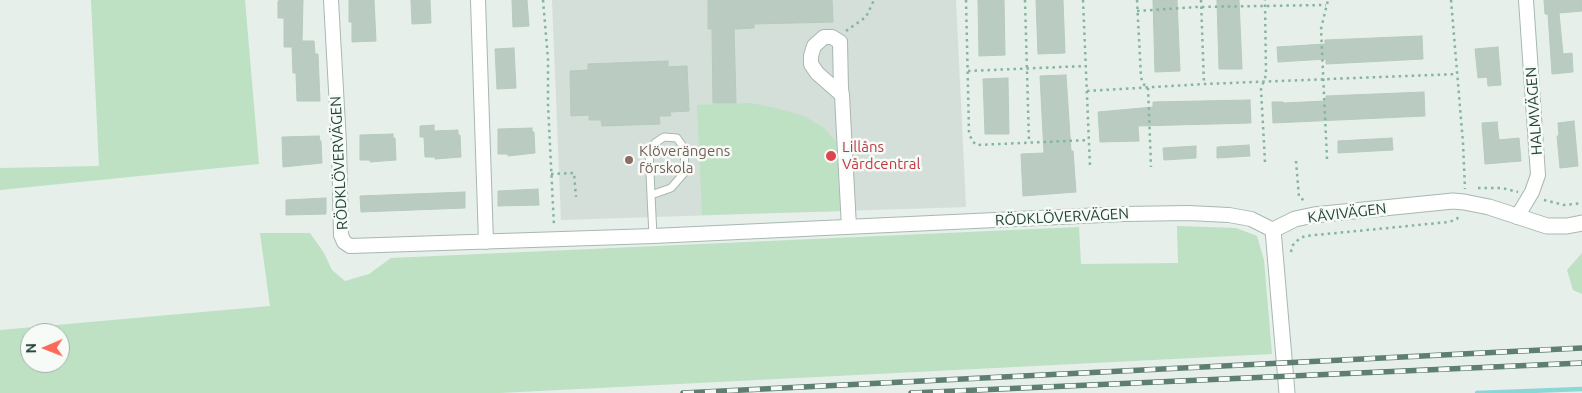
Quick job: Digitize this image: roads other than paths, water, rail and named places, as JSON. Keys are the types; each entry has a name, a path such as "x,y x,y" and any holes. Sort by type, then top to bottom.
{"street":[{"name":"RÖDKLÖVERVÄGEN","path":"331,0 341,235 344,242 350,246 653,236 1124,214 1188,213 1229,215 1251,219 1273,230"},
{"path":"478,0 486,242"},
{"name":"HALMVÄGEN","path":"1517,217 1532,192 1538,175 1526,0"},
{"path":"842,95 816,73 811,64 814,46 824,37 832,37 840,42 848,226"},
{"name":"KÅVIVÄGEN","path":"1273,230 1295,219 1314,215 1453,202 1489,206 1546,226 1566,226 1582,223"},
{"path":"1273,230 1287,393"}],"lane":[{"path":"651,195 670,188 685,172 684,148 677,138 664,138 655,143 649,150 651,195 653,236"}],"waterway":[{"path":"1477,393 1582,389"}],"railway":[{"path":"683,393 1582,348"},
{"path":"911,393 1582,363"}],"place":[{"name":"Lillåns Vårdcentral","path":"831,156"},
{"name":"Klöverängens förskola","path":"629,160"}]}
